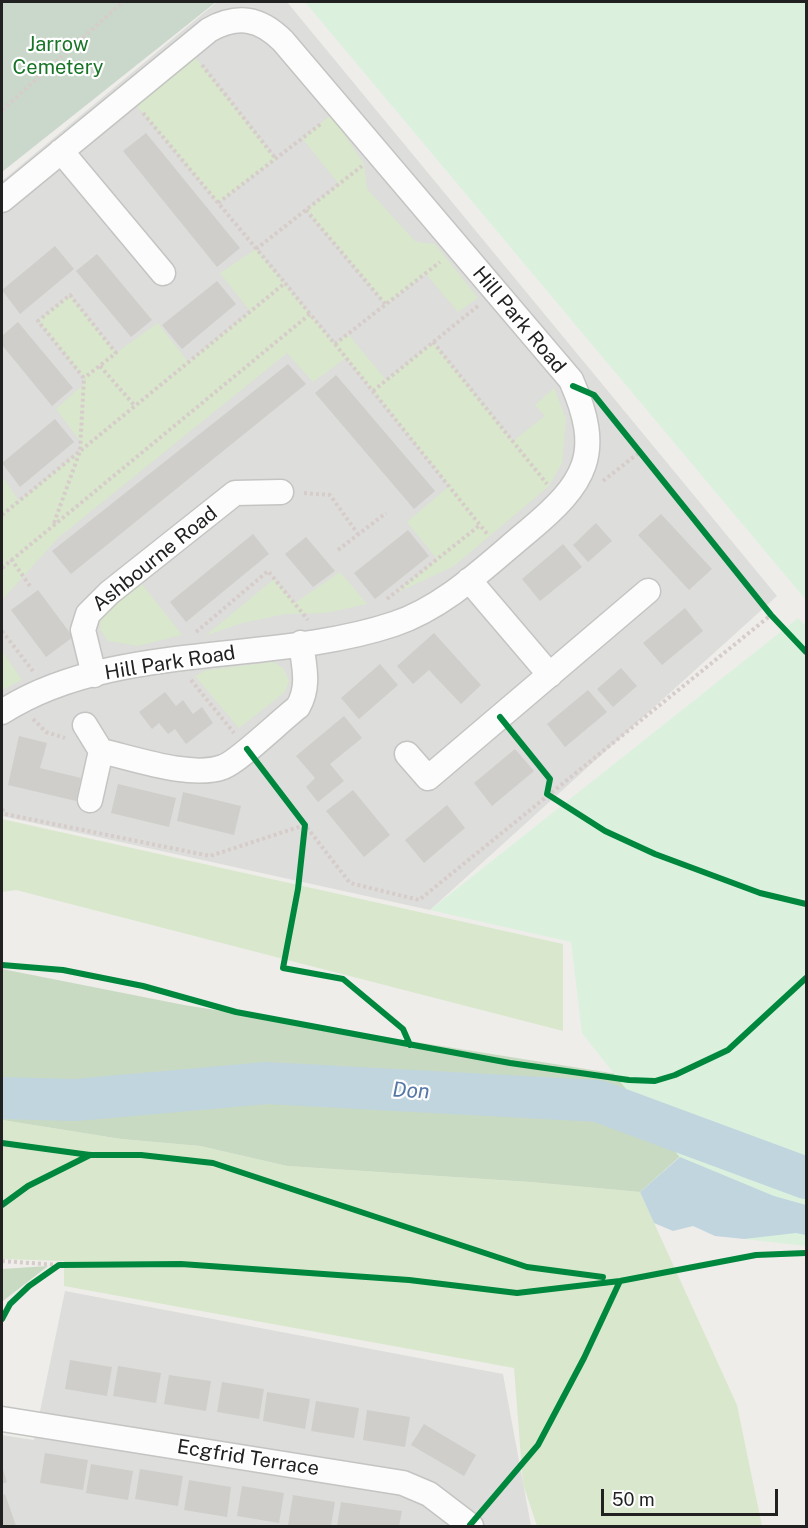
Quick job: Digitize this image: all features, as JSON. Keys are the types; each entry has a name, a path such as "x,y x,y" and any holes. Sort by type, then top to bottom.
{"street":[{"name":"Hill Park Road","path":"2,200 188,48 224,22 241,19 258,22 270,28 283,41 571,380 588,425 588,449 582,472 561,502 469,580 426,610 395,624 313,641 94,675 48,690 11,707"},
{"path":"61,151 163,273"},
{"name":"Ashbourne Road","path":"94,675 83,630 88,614 109,593 235,493 281,492"},
{"path":"469,580 549,675"},
{"path":"406,754 428,778 648,591"},
{"path":"99,748 188,770 207,771 225,767 298,707 304,696 313,641"},
{"path":"85,725 99,748 90,800"},
{"name":"Ecgfrid Terrace","path":"7,1419 403,1483 429,1494 471,1527"}],"path":[{"path":"2,110 123,2"},
{"path":"188,48 276,159"},
{"path":"129,96 335,344 502,552"},
{"path":"218,203 340,108"},
{"path":"256,249 378,153"},
{"path":"306,210 386,305"},
{"path":"335,344 458,248"},
{"path":"2,515 285,283"},
{"path":"373,392 495,291"},
{"path":"53,524 80,451 84,378 38,321 70,295 116,353 84,378"},
{"path":"2,568 10,559 310,314"},
{"path":"433,342 561,502"},
{"path":"100,366 135,406"},
{"path":"633,444 647,461"},
{"path":"281,492 330,495 358,534"},
{"path":"338,550 386,513"},
{"path":"385,601 480,525"},
{"path":"10,559 30,586"},
{"path":"195,633 268,571 313,641"},
{"path":"765,606 778,622"},
{"path":"299,817 350,883 420,900 547,794 771,615"},
{"path":"2,631 48,690"},
{"path":"176,661 247,749"},
{"path":"11,707 46,732 99,748"},
{"path":"547,794 549,787"},
{"path":"547,794 557,801"},
{"path":"2,809 6,814 210,856 305,825"},
{"path":"304,836 305,825"},
{"path":"2,1261 69,1265"},
{"path":"52,1270 60,1265"}],"shaded area":[{"path":"217,2 287,2 777,596 430,910 2,816 2,181"},
{"path":"65,1291 503,1374 531,1526 2,1526 2,1435 34,1440"}],"green space":[{"name":"Jarrow Cemetery","path":"2,2 216,2 2,172"},
{"path":"305,2 806,2 806,600"},
{"path":"195,57 276,159 218,203 136,105"},
{"path":"331,115 364,164 367,189 416,242 435,244 478,298 458,312 426,274 386,305 306,210 339,184 302,138"},
{"path":"256,249 335,344 348,334 386,380 433,342 513,441 545,416 535,405 554,388 566,419 562,463 549,486 454,566 394,594 437,559 407,522 449,486 346,358 313,382 287,353 58,538 2,600 2,476 19,501 80,451 80,441 56,409 84,384 84,378 38,321 70,295 116,353 158,323 188,362 250,311 220,273"},
{"path":"340,572 367,604 326,613 285,614 242,623 205,636 274,579 295,603"},
{"path":"140,582 182,635 138,646 108,641 100,629 101,614"},
{"path":"798,618 806,626 806,1246 744,1239 582,1033 571,942 430,910"},
{"path":"2,651 22,680 2,690"},
{"path":"274,662 284,669 289,681 285,692 239,728 195,676 207,670"},
{"path":"2,819 563,944 563,1031 16,890 2,892"},
{"path":"2,969 184,1005 749,1095 640,1192 530,1182 287,1166 200,1146 121,1139 2,1120"},
{"path":"2,1120 121,1139 200,1146 287,1166 530,1182 640,1192 737,1405 762,1526 537,1526 523,1484 514,1368 64,1286 64,1261 2,1259"},
{"path":"48,1266 3,1301 2,1304 2,1269"}],"water":[{"path":"680,1157 774,1196 806,1205 806,1235 796,1233 744,1239 715,1236 693,1226 673,1231 654,1223 640,1192"}],"building":[{"path":"146,133 240,248 217,267 123,151"},
{"path":"55,246 74,269 20,314 2,290"},
{"path":"97,254 152,320 131,337 76,271"},
{"path":"217,281 236,304 182,349 162,325"},
{"path":"18,322 73,388 52,406 2,345 2,336"},
{"path":"288,364 306,384 71,574 52,551"},
{"path":"336,375 435,491 414,509 315,393"},
{"path":"55,419 74,442 20,487 2,463"},
{"path":"661,514 712,569 689,590 638,535"},
{"path":"596,523 612,541 588,562 573,545"},
{"path":"408,530 429,556 375,599 354,573"},
{"path":"253,534 269,554 186,622 170,602"},
{"path":"306,537 335,571 313,587 285,554"},
{"path":"563,544 582,567 540,601 522,579"},
{"path":"38,590 73,637 46,657 11,610"},
{"path":"685,608 703,631 662,665 643,643"},
{"path":"434,633 481,685 461,704 429,670 413,684 397,666"},
{"path":"380,664 398,685 359,719 341,698"},
{"path":"621,668 637,686 613,707 597,689"},
{"path":"588,690 607,712 565,747 547,724"},
{"path":"165,692 176,706 183,700 193,714 202,707 213,723 186,744 175,729 168,734 159,723 152,729 139,712"},
{"path":"344,716 362,738 330,764 344,781 318,802 306,787 315,778 296,756"},
{"path":"19,736 47,743 40,768 81,778 76,801 8,785"},
{"path":"515,749 534,771 492,806 474,783"},
{"path":"118,784 176,798 169,827 111,813"},
{"path":"353,790 390,835 364,857 326,811"},
{"path":"183,792 241,806 234,835 177,821"},
{"path":"447,805 465,828 424,863 405,840"},
{"path":"70,1360 112,1367 107,1396 65,1389"},
{"path":"118,1366 161,1373 156,1403 113,1396"},
{"path":"169,1375 211,1381 206,1411 164,1404"},
{"path":"222,1382 264,1389 259,1419 217,1412"},
{"path":"267,1392 310,1399 305,1429 263,1421"},
{"path":"316,1401 359,1408 354,1438 311,1431"},
{"path":"367,1410 410,1417 405,1447 363,1440"},
{"path":"424,1424 476,1455 464,1476 411,1445"},
{"path":"45,1453 88,1460 83,1490 40,1483"},
{"path":"91,1464 133,1471 128,1500 86,1493"},
{"path":"2,1466 7,1482 2,1484"},
{"path":"140,1469 183,1476 178,1506 135,1499"},
{"path":"189,1480 231,1487 227,1517 184,1510"},
{"path":"242,1486 284,1493 279,1523 237,1516"},
{"path":"5,1494 16,1526 2,1526 2,1496"},
{"path":"293,1495 335,1502 331,1526 288,1525"},
{"path":"341,1502 402,1511 399,1526 337,1526"}],"waterway":[{"name":"Don","path":"2,1098 75,1100 267,1083 598,1101 806,1178"}],"cycle path":[{"path":"573,386 594,395 771,615 806,652"},
{"path":"500,717 550,779 547,794 605,831 655,854 760,893 806,904"},
{"path":"247,749 305,825 298,889 283,968 343,979 403,1029 410,1045"},
{"path":"2,965 63,970 143,986 236,1012 510,1063 629,1080 655,1081 675,1075 728,1050 806,978"},
{"path":"2,1143 90,1155 141,1155 213,1163 527,1267 603,1277"},
{"path":"2,1205 28,1186 90,1155"},
{"path":"2,1319 10,1304 29,1286 59,1265 181,1264 409,1280 517,1293 620,1281 756,1255 806,1253"},
{"path":"470,1525 538,1445 584,1358 620,1281"}]}
